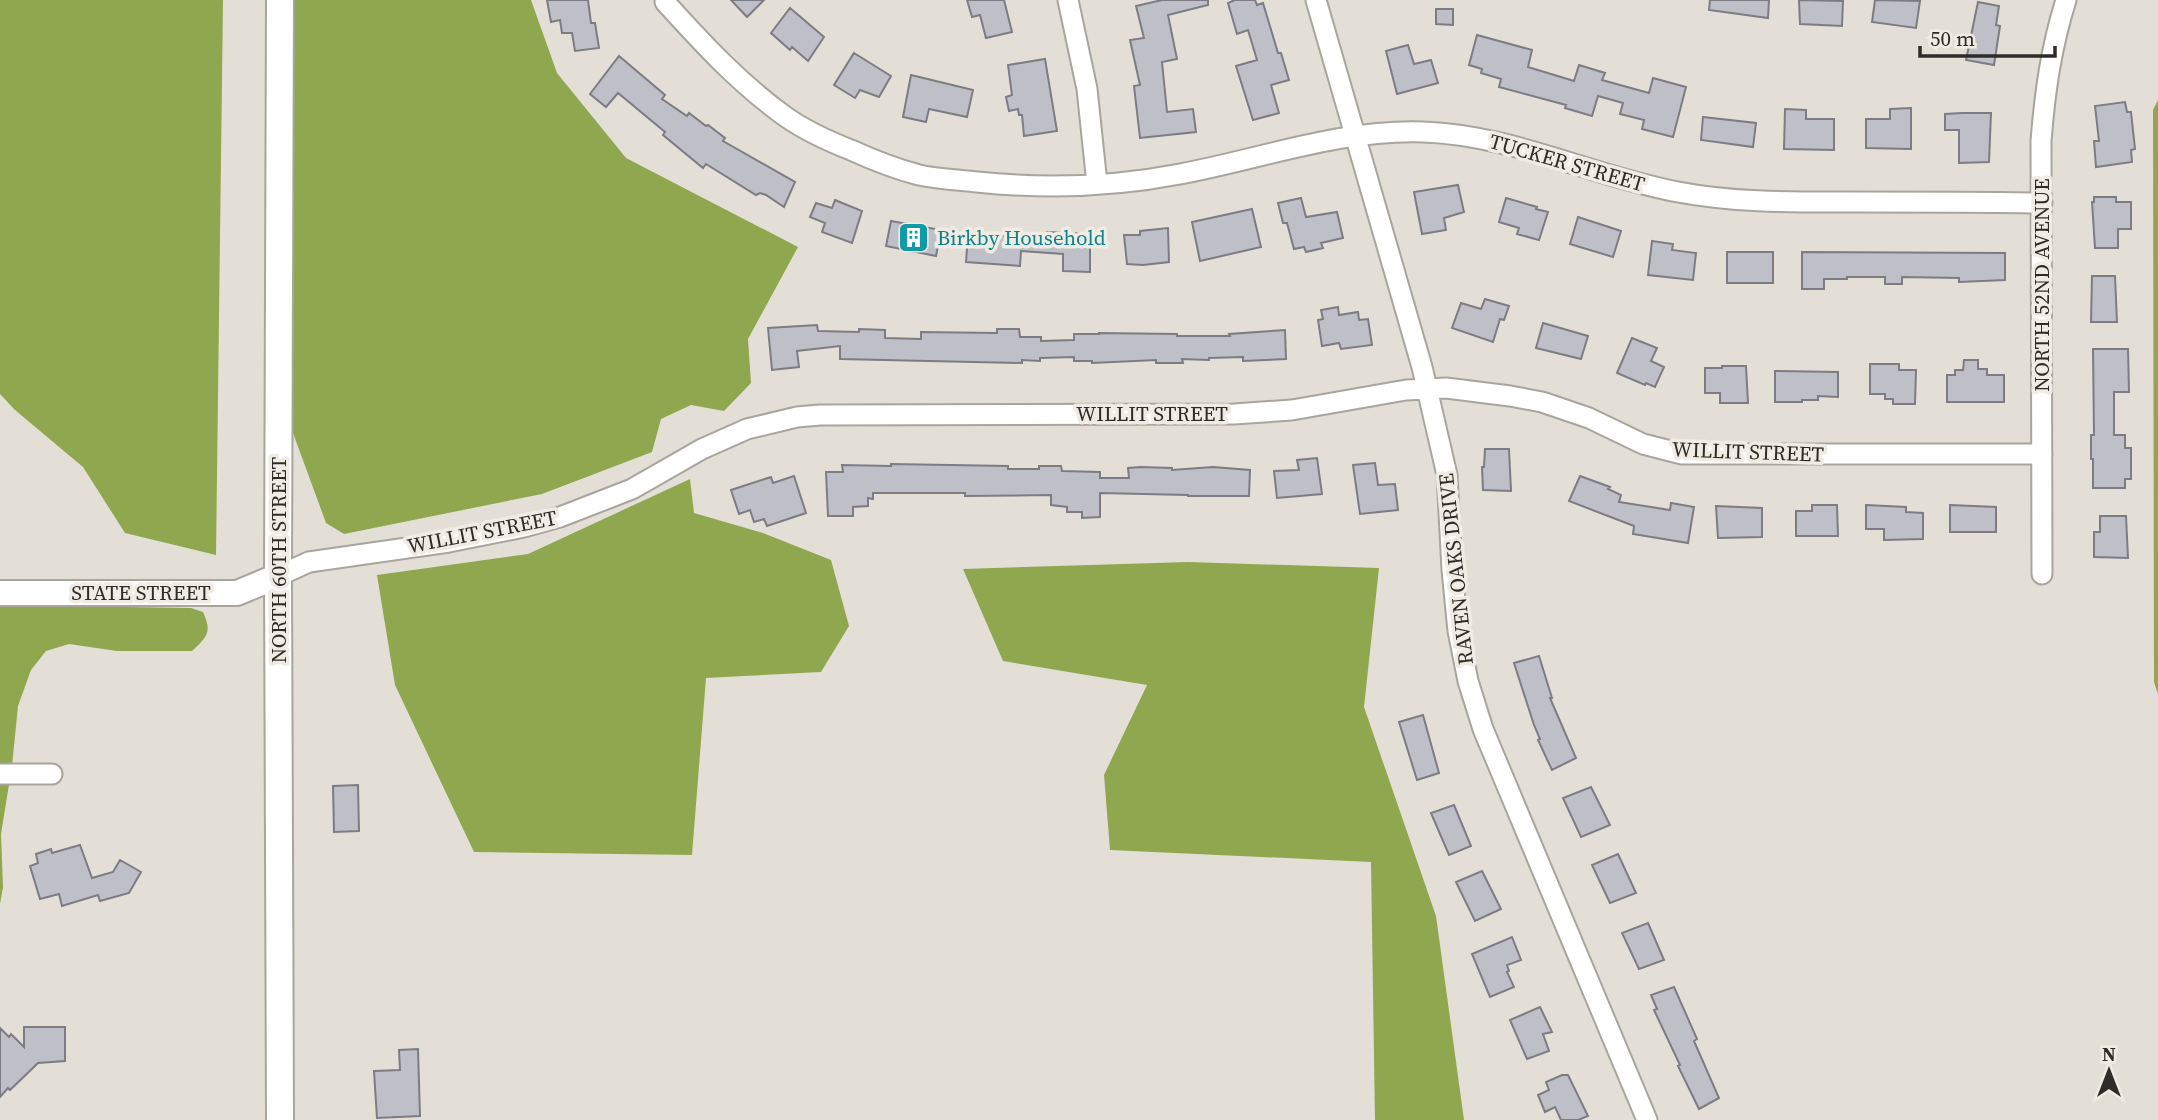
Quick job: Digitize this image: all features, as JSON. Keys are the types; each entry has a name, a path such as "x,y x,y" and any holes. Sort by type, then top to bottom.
{"main road":[{"name":"NORTH 60TH STREET","path":"280,0 280,1120"}],"street":[{"path":"1069,0 1087,89 1097,184"},
{"name":"RAVEN OAKS DRIVE","path":"1316,0 1422,367 1447,475 1458,631 1468,681 1483,729 1647,1120"},
{"name":"NORTH 52ND AVENUE","path":"2042,574 2041,141 2045,90 2054,37 2066,0"},
{"name":"TUCKER STREET","path":"665,2 746,87 789,119 832,143 885,164 919,175 944,179 1013,186 1076,187 1180,174 1354,136 1384,132 1425,132 1478,137 1518,146 1645,185 1718,199 1773,202 2042,203"},
{"name":"WILLIT STREET","path":"278,576 309,562 449,542 560,517 632,489 702,449 747,429 797,417 820,415 1234,414 1292,411 1426,388 1510,396 1542,402 1589,418 1643,444 1682,454 2042,454"},
{"name":"STATE STREET","path":"0,593 237,593 278,576"},
{"path":"0,774 52,774"}],"green space":[{"path":"0,0 223,0 216,555 125,533 83,467 15,410 0,394"},
{"path":"292,0 531,0 557,73 626,158 798,247 748,339 751,383 724,411 691,405 661,419 652,452 542,494 344,534 326,523 293,433"},
{"path":"2158,100 2158,694 2154,682 2153,110"},
{"path":"690,479 694,513 763,533 831,560 849,626 821,672 706,678 692,855 474,852 395,685 377,575 528,554"},
{"path":"1188,562 1379,568 1364,707 1436,916 1464,1120 1375,1120 1371,862 1110,850 1104,775 1147,685 1003,661 963,569"},
{"path":"0,605 191,608 203,612 208,629 205,637 192,651 117,651 69,644 46,651 31,670 18,706 1,834 3,887 0,904"}],"building":[{"path":"547,0 588,0 591,23 595,23 599,48 575,51 572,33 562,33 560,20 551,22"},
{"path":"731,0 764,0 747,17"},
{"path":"967,0 1004,0 1012,32 986,38 980,15 972,17"},
{"path":"1162,0 1208,0 1208,5 1168,15 1177,59 1162,62 1167,112 1193,109 1196,132 1140,138 1134,86 1140,85 1130,40 1144,38 1136,6"},
{"path":"1235,0 1255,0 1257,5 1263,3 1289,80 1271,85 1279,113 1253,120 1236,66 1257,60 1248,30 1237,34 1228,3"},
{"path":"1710,0 1769,0 1768,18 1709,10"},
{"path":"1799,0 1843,1 1842,26 1800,24"},
{"path":"1875,0 1920,1 1916,28 1872,22"},
{"path":"1978,2 1999,6 1996,25 2000,26 1994,65 1966,60"},
{"path":"790,8 824,37 808,61 771,33"},
{"path":"1436,9 1453,9 1453,25 1436,24"},
{"path":"1477,35 1532,50 1528,67 1574,81 1579,65 1605,73 1602,80 1649,93 1653,78 1686,87 1673,137 1642,129 1644,120 1620,114 1623,103 1598,96 1592,116 1565,108 1566,105 1499,87 1501,79 1481,73 1482,69 1469,65"},
{"path":"1408,45 1414,64 1431,60 1438,83 1397,94 1386,51"},
{"path":"854,53 891,76 879,97 860,90 855,98 834,85"},
{"path":"619,56 665,95 662,99 687,116 689,113 708,125 725,138 723,141 795,182 784,207 766,195 756,195 706,164 703,168 618,93 606,107 590,94"},
{"path":"1045,59 1057,131 1024,136 1022,115 1019,115 1018,109 1009,111 1006,97 1012,95 1008,65"},
{"path":"911,75 973,90 967,117 929,109 926,122 903,117"},
{"path":"2125,102 2127,112 2131,112 2135,149 2131,150 2132,162 2096,167 2094,141 2099,141 2095,106"},
{"path":"1911,108 1911,149 1866,148 1866,119 1890,119 1890,109"},
{"path":"1785,109 1806,110 1806,119 1834,119 1834,150 1784,149"},
{"path":"1991,113 1989,162 1959,163 1959,130 1945,130 1945,114"},
{"path":"1703,117 1756,123 1753,147 1701,140"},
{"path":"1458,185 1464,212 1444,218 1446,230 1422,234 1414,192"},
{"path":"2094,197 2116,197 2116,202 2131,202 2131,229 2118,229 2118,248 2095,248"},
{"path":"1301,198 1306,217 1337,212 1343,238 1321,243 1323,248 1306,252 1304,247 1294,249 1278,203"},
{"path":"1506,198 1548,212 1539,240 1517,234 1519,228 1499,222"},
{"path":"835,200 862,211 852,243 822,232 825,223 810,217 816,203 832,208"},
{"path":"1252,209 1261,247 1200,261 1192,222"},
{"path":"1578,217 1621,231 1613,257 1570,244"},
{"name":"Birkby Household","path":"891,221 941,230 936,256 886,246"},
{"path":"1168,228 1169,262 1127,264 1124,235 1140,235 1140,231"},
{"path":"1047,232 1090,234 1090,272 1063,271 1063,254 1021,251 1020,266 966,262 968,234 1047,239"},
{"path":"1652,241 1673,244 1672,250 1696,253 1693,280 1648,275"},
{"path":"1727,252 1773,252 1773,283 1727,283"},
{"path":"1802,252 2005,253 2005,280 1959,282 1959,278 1902,277 1902,284 1885,284 1885,277 1847,277 1824,279 1824,289 1802,289"},
{"path":"2092,276 2115,276 2117,322 2091,322"},
{"path":"1485,299 1509,306 1504,320 1500,319 1493,342 1452,328 1461,303 1481,309"},
{"path":"1338,307 1339,315 1358,312 1359,320 1368,319 1372,345 1341,349 1339,343 1322,346 1318,320 1323,319 1321,310"},
{"path":"1543,323 1588,336 1581,359 1536,348"},
{"path":"817,325 818,331 885,330 885,338 921,339 921,332 997,333 997,329 1019,329 1020,337 1041,337 1041,341 1074,340 1074,334 1230,336 1229,334 1285,330 1286,359 1243,361 1243,357 1182,359 1183,363 1156,363 1156,360 1092,363 1074,361 1074,357 1022,360 1022,363 840,359 840,346 797,351 799,367 772,370 768,328"},
{"path":"1632,338 1657,348 1651,361 1664,367 1655,387 1617,373"},
{"path":"2093,349 2128,349 2129,392 2114,392 2114,435 2125,435 2125,448 2131,448 2131,479 2125,479 2125,488 2093,488"},
{"path":"1964,360 1978,360 1978,369 1987,369 1987,375 2004,375 2004,402 1947,402 1947,375 1955,375 1955,370 1963,370"},
{"path":"1870,364 1899,364 1899,370 1916,370 1915,404 1893,404 1893,399 1885,399 1885,394 1870,394"},
{"path":"1746,366 1748,403 1720,403 1720,393 1705,393 1705,368"},
{"path":"1775,371 1838,372 1838,397 1818,396 1818,400 1775,402"},
{"path":"1485,449 1509,449 1511,491 1483,490 1482,467"},
{"path":"1317,458 1322,494 1277,498 1274,471 1299,470 1297,460"},
{"path":"1375,463 1378,485 1395,484 1398,510 1360,514 1353,465"},
{"path":"842,465 1008,466 1008,469 1061,466 1062,471 1100,472 1100,478 1129,478 1128,468 1141,467 1172,470 1213,467 1250,470 1249,496 1100,493 1100,517 1082,518 1082,512 1067,512 1067,507 1051,505 1051,495 873,493 873,499 868,498 868,506 853,507 853,516 828,516 826,472 843,472"},
{"path":"794,476 806,513 767,526 764,519 754,522 750,510 739,514 731,490 771,477 773,483"},
{"path":"1580,476 1610,487 1608,489 1621,495 1619,502 1670,510 1671,503 1694,507 1688,543 1633,534 1634,526 1569,501"},
{"path":"1812,505 1837,505 1838,536 1796,536 1796,511 1812,511"},
{"path":"1866,505 1906,507 1906,512 1923,513 1923,539 1884,540 1884,529 1866,529"},
{"path":"1950,505 1996,507 1996,532 1950,532"},
{"path":"1716,506 1762,508 1762,537 1718,538"},
{"path":"2100,516 2126,516 2128,558 2094,557 2094,532 2100,532"},
{"path":"1539,656 1550,698 1576,758 1552,770 1538,740 1540,739 1514,663"},
{"path":"1423,715 1439,773 1417,780 1399,722"},
{"path":"358,785 359,831 334,832 333,786"},
{"path":"1591,787 1610,825 1581,837 1563,798"},
{"path":"1454,805 1471,846 1449,855 1431,813"},
{"path":"80,845 92,878 113,872 120,860 141,872 129,893 100,901 98,895 62,906 59,894 40,899 30,866 38,863 36,854 51,849 52,853"},
{"path":"1618,854 1636,893 1610,903 1592,865"},
{"path":"1482,871 1501,909 1475,921 1456,882"},
{"path":"1648,923 1664,960 1639,969 1622,933"},
{"path":"1512,937 1521,960 1507,965 1507,972 1514,987 1490,997 1472,954"},
{"path":"1674,987 1719,1098 1699,1109 1654,1010 1657,1009 1651,995"},
{"path":"1540,1007 1552,1032 1543,1034 1549,1051 1527,1059 1510,1020"},
{"path":"24,1027 65,1027 65,1061 38,1063 0,1097 0,1028 9,1037 11,1034 24,1047"},
{"path":"418,1049 420,1116 377,1118 374,1071 400,1070 399,1050"},
{"path":"1568,1075 1588,1116 1578,1120 1561,1120 1555,1107 1545,1112 1538,1095 1549,1090 1546,1082"}],"place":[{"name":"Birkby Household","path":"914,238"}]}
